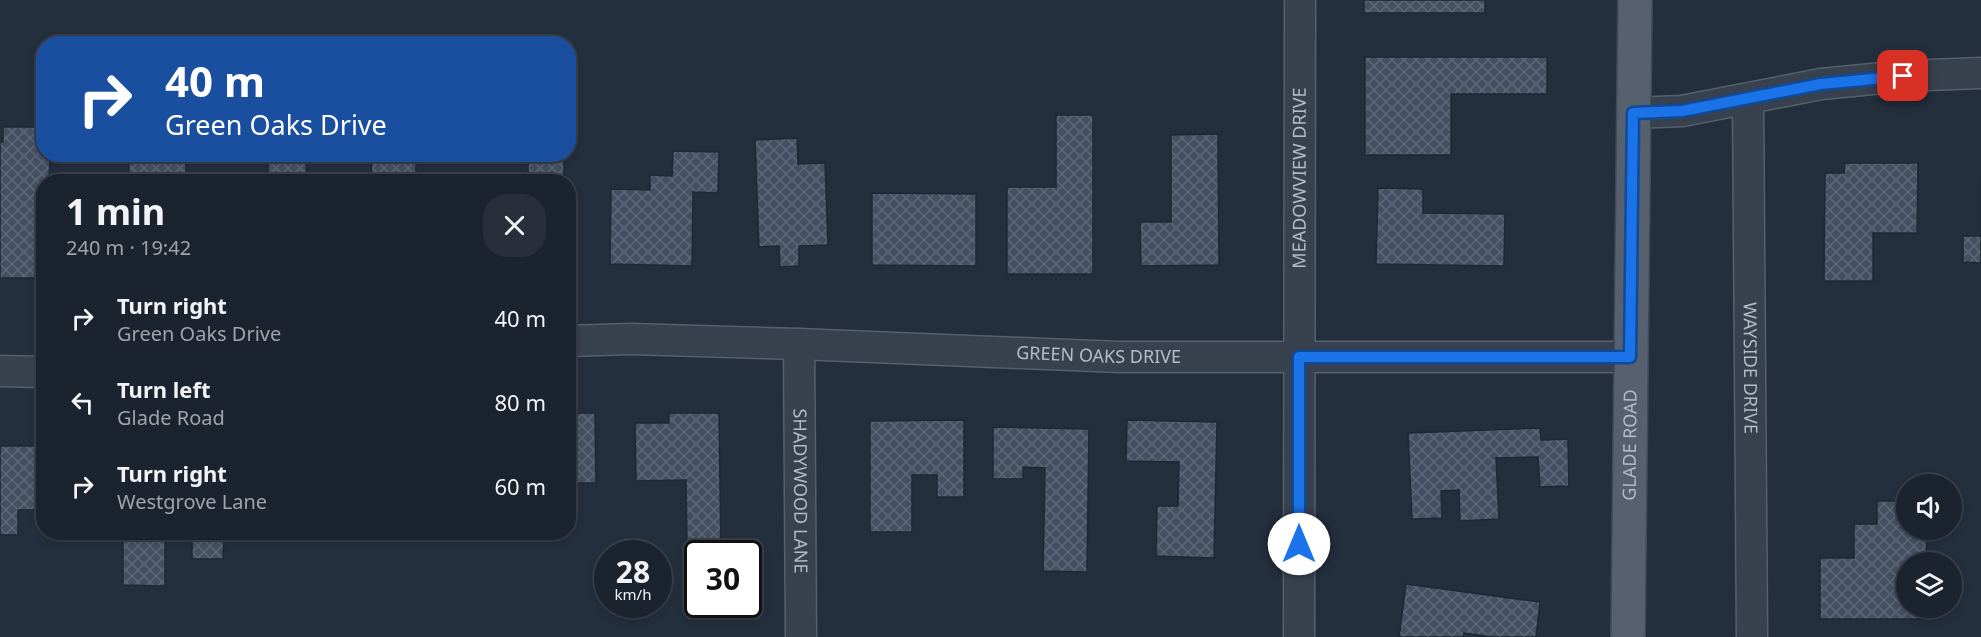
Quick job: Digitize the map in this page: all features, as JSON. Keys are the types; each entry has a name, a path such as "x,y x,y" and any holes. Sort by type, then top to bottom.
{"main road":[{"name":"GLADE ROAD","path":"1628,637 1635,0"}],"street":[{"name":"MEADOWVIEW DRIVE","path":"1299,637 1300,0"},
{"path":"1633,113 1682,111 1821,84 1903,76 1981,73"},
{"name":"WAYSIDE DRIVE","path":"1748,100 1752,637"},
{"name":"GREEN OAKS DRIVE","path":"576,341 631,339 799,344 1119,357 1630,357"},
{"name":"SHADYWOOD LANE","path":"799,344 801,637"},
{"path":"0,371 36,372"}],"building":[{"path":"1364,0 1485,0 1485,13 1364,13"},
{"path":"1365,57 1547,57 1547,94 1451,94 1451,155 1365,155"},
{"path":"1056,115 1093,115 1093,274 1007,274 1007,187 1056,187"},
{"path":"3,127 36,127 36,162 50,162 49,174 36,174 36,278 0,278 0,142 3,142"},
{"path":"1218,134 1219,265 1141,266 1140,222 1171,222 1171,135"},
{"path":"797,138 798,164 825,163 828,245 799,246 799,266 780,267 779,246 759,247 755,140"},
{"path":"673,151 719,152 718,193 693,192 692,266 610,264 611,189 650,190 650,175 672,176"},
{"path":"129,162 186,162 186,174 129,174"},
{"path":"268,162 306,162 307,174 268,174"},
{"path":"372,162 416,162 416,174 371,174"},
{"path":"528,162 564,162 564,174 528,174"},
{"path":"1845,163 1918,163 1917,233 1873,233 1873,281 1824,281 1825,173 1844,173"},
{"path":"1378,188 1423,189 1423,213 1505,214 1504,266 1376,264"},
{"path":"872,193 976,194 976,266 872,265"},
{"path":"1963,236 1981,236 1981,263 1963,262"},
{"path":"576,413 595,413 596,483 576,483"},
{"path":"669,413 719,413 721,540 687,540 686,480 636,481 635,423 669,423"},
{"path":"964,420 964,497 937,497 937,475 912,475 912,532 870,532 870,421"},
{"path":"1127,420 1217,422 1214,558 1156,556 1157,506 1178,506 1179,462 1126,461"},
{"path":"993,427 1089,429 1087,572 1043,571 1045,468 1023,467 1023,479 993,479"},
{"path":"1540,428 1541,440 1568,439 1569,486 1540,487 1538,457 1496,458 1499,519 1460,521 1459,490 1441,491 1442,518 1412,519 1408,433"},
{"path":"0,446 36,446 36,510 18,510 18,535 0,535"},
{"path":"1877,501 1896,501 1896,540 1927,540 1926,552 1896,552 1896,618 1925,619 1820,619 1820,558 1854,558 1854,524 1877,524"},
{"path":"123,540 165,540 165,586 123,585"},
{"path":"192,540 224,540 223,559 192,559"},
{"path":"1406,584 1540,602 1536,637 1493,637 1464,633 1463,637 1399,637"}],"route":[{"path":"1299,544 1299,357 1630,357 1633,113 1682,111 1821,84 1903,76"}]}
